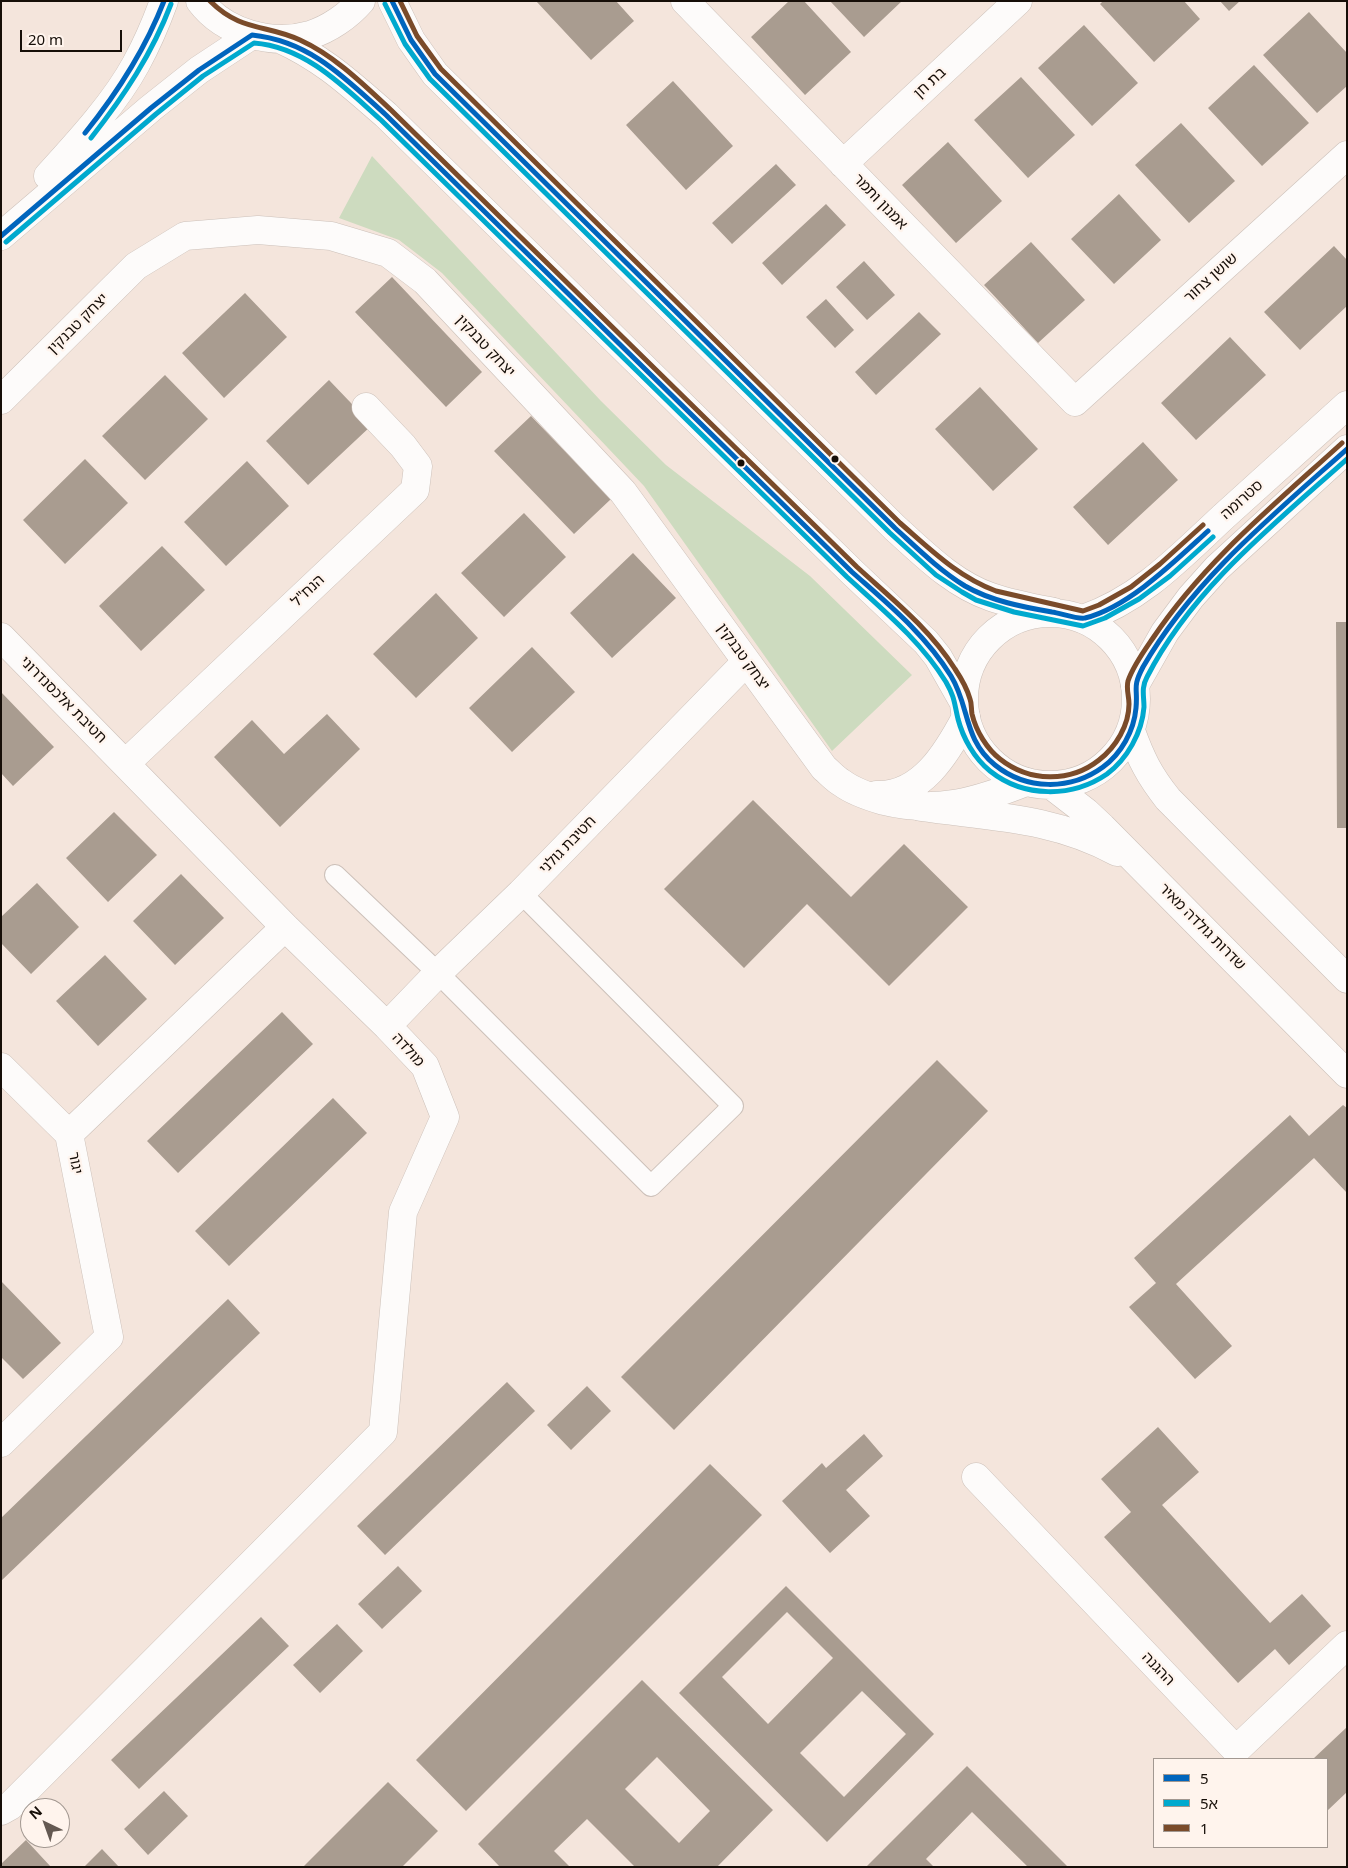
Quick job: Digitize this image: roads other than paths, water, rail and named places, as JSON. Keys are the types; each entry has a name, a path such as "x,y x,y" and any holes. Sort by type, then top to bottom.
{"street":[{"path":"1,230 106,107 135,66 153,30 164,1"},
{"path":"200,1 225,23 252,35 280,39 303,49 336,71 386,115 852,572 926,642 944,665 964,709 974,739 987,758 1005,773 1038,784 1079,780 1093,774 1115,756 1130,731 1136,708 1136,684 1133,672 1122,650 1105,631 1075,616 991,597 972,589 931,560 881,514 435,74 410,40 392,1"},
{"path":"280,39 310,35 337,22 361,1"},
{"name":"אמנון ותמר","path":"685,1 1075,402"},
{"name":"בת חן","path":"843,164 1018,1"},
{"path":"1,236 94,154 151,108 199,70 252,35"},
{"name":"שושן צחור","path":"1075,402 1347,155"},
{"name":"יצחק טבנקין","path":"1,400 136,266 185,236 258,230 331,236 388,253 425,281 623,492 824,768 841,783 862,794 895,803 921,807 963,803 1038,784"},
{"name":"סטרומה","path":"1083,619 1105,611 1129,598 1166,569 1347,405"},
{"name":"הנח\"ל","path":"126,763 415,490 418,466 403,446 366,407"},
{"path":"1136,684 1165,632 1217,568 1347,449"},
{"path":"964,709 966,682 973,660 990,638 1007,625 1026,616 1054,612"},
{"name":"חטיבת אלכסנדרוני","path":"1,637 126,763"},
{"name":"חטיבת גולני","path":"387,1026 438,973 521,893 746,662"},
{"name":"יצחק טבנקין","path":"862,794 892,794 903,791 920,780 944,754 964,709"},
{"path":"1130,731 1142,762 1152,779 1168,798 1347,979"},
{"name":"מולדה","path":"1,1811 17,1799 383,1432 403,1212 445,1117 425,1066 387,1026 285,927 126,763"},
{"name":"שדרות גולדה מאיר","path":"1038,784 1086,812 1149,873 1347,1074"},
{"path":"921,807 1020,819 1070,831 1112,850 1149,873"},
{"name":"יגור","path":"1,1443 109,1337 69,1134 285,927"},
{"path":"1,1067 69,1134"},
{"name":"ההגנה","path":"976,1477 1236,1750 1347,1645"}],"lane":[{"path":"335,874 438,973 651,1186 733,1106 521,893"}]}
